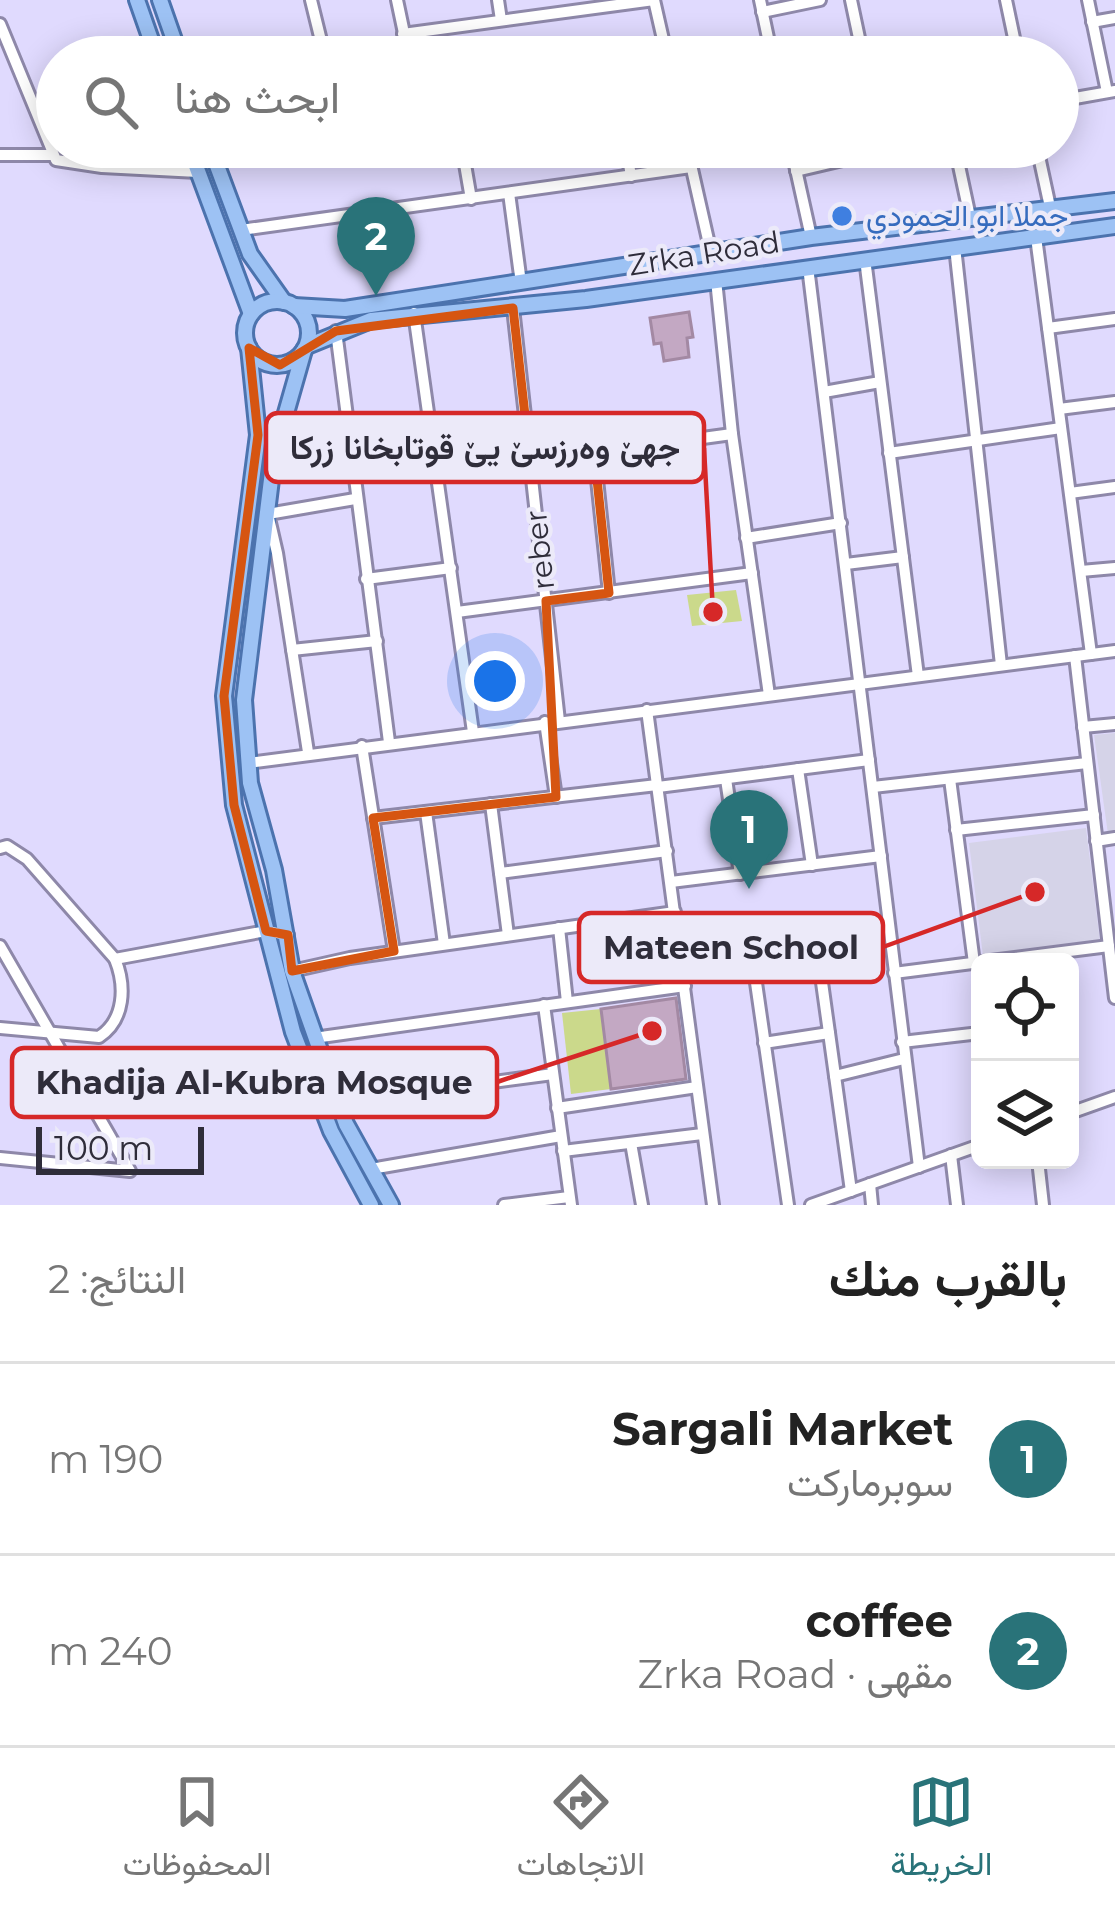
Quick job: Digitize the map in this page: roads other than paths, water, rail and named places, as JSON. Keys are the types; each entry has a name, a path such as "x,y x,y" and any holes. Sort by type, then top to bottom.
{"main road":[{"path":"137,0 150,36"},
{"path":"160,0 173,36"},
{"path":"197,168 251,314"},
{"path":"218,168 256,266 308,323 305,348 278,434 244,700 248,763 292,971 338,1102 391,1205"},
{"name":"Zrka Road","path":"289,304 345,309 811,238 1115,201"},
{"name":"Zrka Road","path":"305,348 370,320 414,313 586,299 1115,226"},
{"path":"583,274 586,299"},
{"path":"289,304 266,303 251,314 245,328 258,435 227,661 224,716 234,805 293,1032 331,1132 371,1205"},
{"path":"249,348 265,363 280,365 294,360 305,348"}],"street":[{"path":"311,0 320,36"},
{"path":"397,0 404,34 585,5 654,0 662,36"},
{"path":"498,0 501,20"},
{"path":"767,36 761,6 820,0"},
{"path":"850,0 858,36"},
{"path":"1006,0 1014,36"},
{"path":"1079,97 1111,92 1088,0"},
{"path":"1092,22 1115,18"},
{"path":"0,24 36,115"},
{"path":"0,65 16,67"},
{"path":"0,155 36,154"},
{"path":"121,168 198,172"},
{"path":"466,168 470,200"},
{"path":"630,168 631,176"},
{"path":"241,230 684,168"},
{"path":"691,168 711,253"},
{"path":"795,168 811,238"},
{"path":"796,171 808,168"},
{"path":"959,168 970,218"},
{"path":"1042,168 1050,207"},
{"path":"509,193 521,283"},
{"path":"1036,237 1091,653"},
{"path":"955,247 1001,665"},
{"path":"865,259 918,676"},
{"path":"808,267 919,1167"},
{"path":"716,280 732,434 769,695"},
{"name":"reber","path":"513,308 546,601 556,796"},
{"path":"414,313 473,732"},
{"path":"1048,328 1115,319"},
{"path":"336,331 389,742"},
{"path":"824,392 880,382"},
{"path":"1059,409 1115,402"},
{"path":"889,453 1061,428"},
{"path":"439,474 732,434"},
{"path":"594,451 609,593"},
{"path":"1070,493 1115,487"},
{"path":"308,752 268,514 355,499"},
{"path":"746,538 841,523"},
{"path":"846,564 903,556"},
{"path":"366,579 452,568"},
{"path":"1081,572 1115,568"},
{"path":"457,612 752,572"},
{"path":"292,650 376,641"},
{"path":"248,763 1115,651"},
{"path":"1075,656 1096,841 1110,909 1115,998"},
{"path":"647,710 712,1205"},
{"path":"1083,727 1115,724"},
{"path":"362,746 394,952"},
{"path":"373,818 869,760"},
{"path":"872,788 1088,763"},
{"path":"799,769 812,865"},
{"path":"727,779 740,874"},
{"path":"950,779 977,953"},
{"path":"491,804 508,935"},
{"path":"426,812 444,944"},
{"path":"956,830 1094,815"},
{"path":"1096,841 1115,838"},
{"path":"0,848 27,859 115,959 122,976 112,1028 99,1037 0,1028"},
{"path":"500,873 667,851"},
{"path":"671,883 881,856"},
{"path":"292,971 675,912"},
{"path":"680,951 888,922"},
{"path":"559,928 567,1002"},
{"path":"115,959 266,931 288,935"},
{"path":"815,932 851,1191"},
{"path":"750,941 788,1205"},
{"path":"0,946 130,1171 0,1158"},
{"path":"1071,953 1109,946"},
{"path":"894,973 971,963"},
{"path":"314,1038 685,986"},
{"path":"504,1205 570,1201 544,1005"},
{"path":"764,1043 829,1033"},
{"path":"902,1042 971,1034"},
{"path":"835,1076 904,1059"},
{"path":"338,1102 553,1074"},
{"path":"557,1108 698,1087"},
{"path":"1079,1110 1115,1097"},
{"path":"563,1151 702,1134"},
{"path":"371,1169 561,1136"},
{"path":"631,1143 642,1205"},
{"path":"811,1205 971,1148"},
{"path":"951,1155 957,1205"},
{"path":"1039,1169 1043,1205"},
{"path":"870,1184 872,1205"}],"place":[{"name":"جملا ابو الحمودي","path":"842,216"},
{"name":"coffee","path":"376,296"},
{"name":"جھێ وەرزسێ یێ قوتابخانا زرکا","path":"713,612"},
{"name":"Sargali Market","path":"749,889"},
{"name":"Mateen School","path":"1035,892"},
{"name":"Khadija Al-Kubra Mosque","path":"652,1031"}]}
